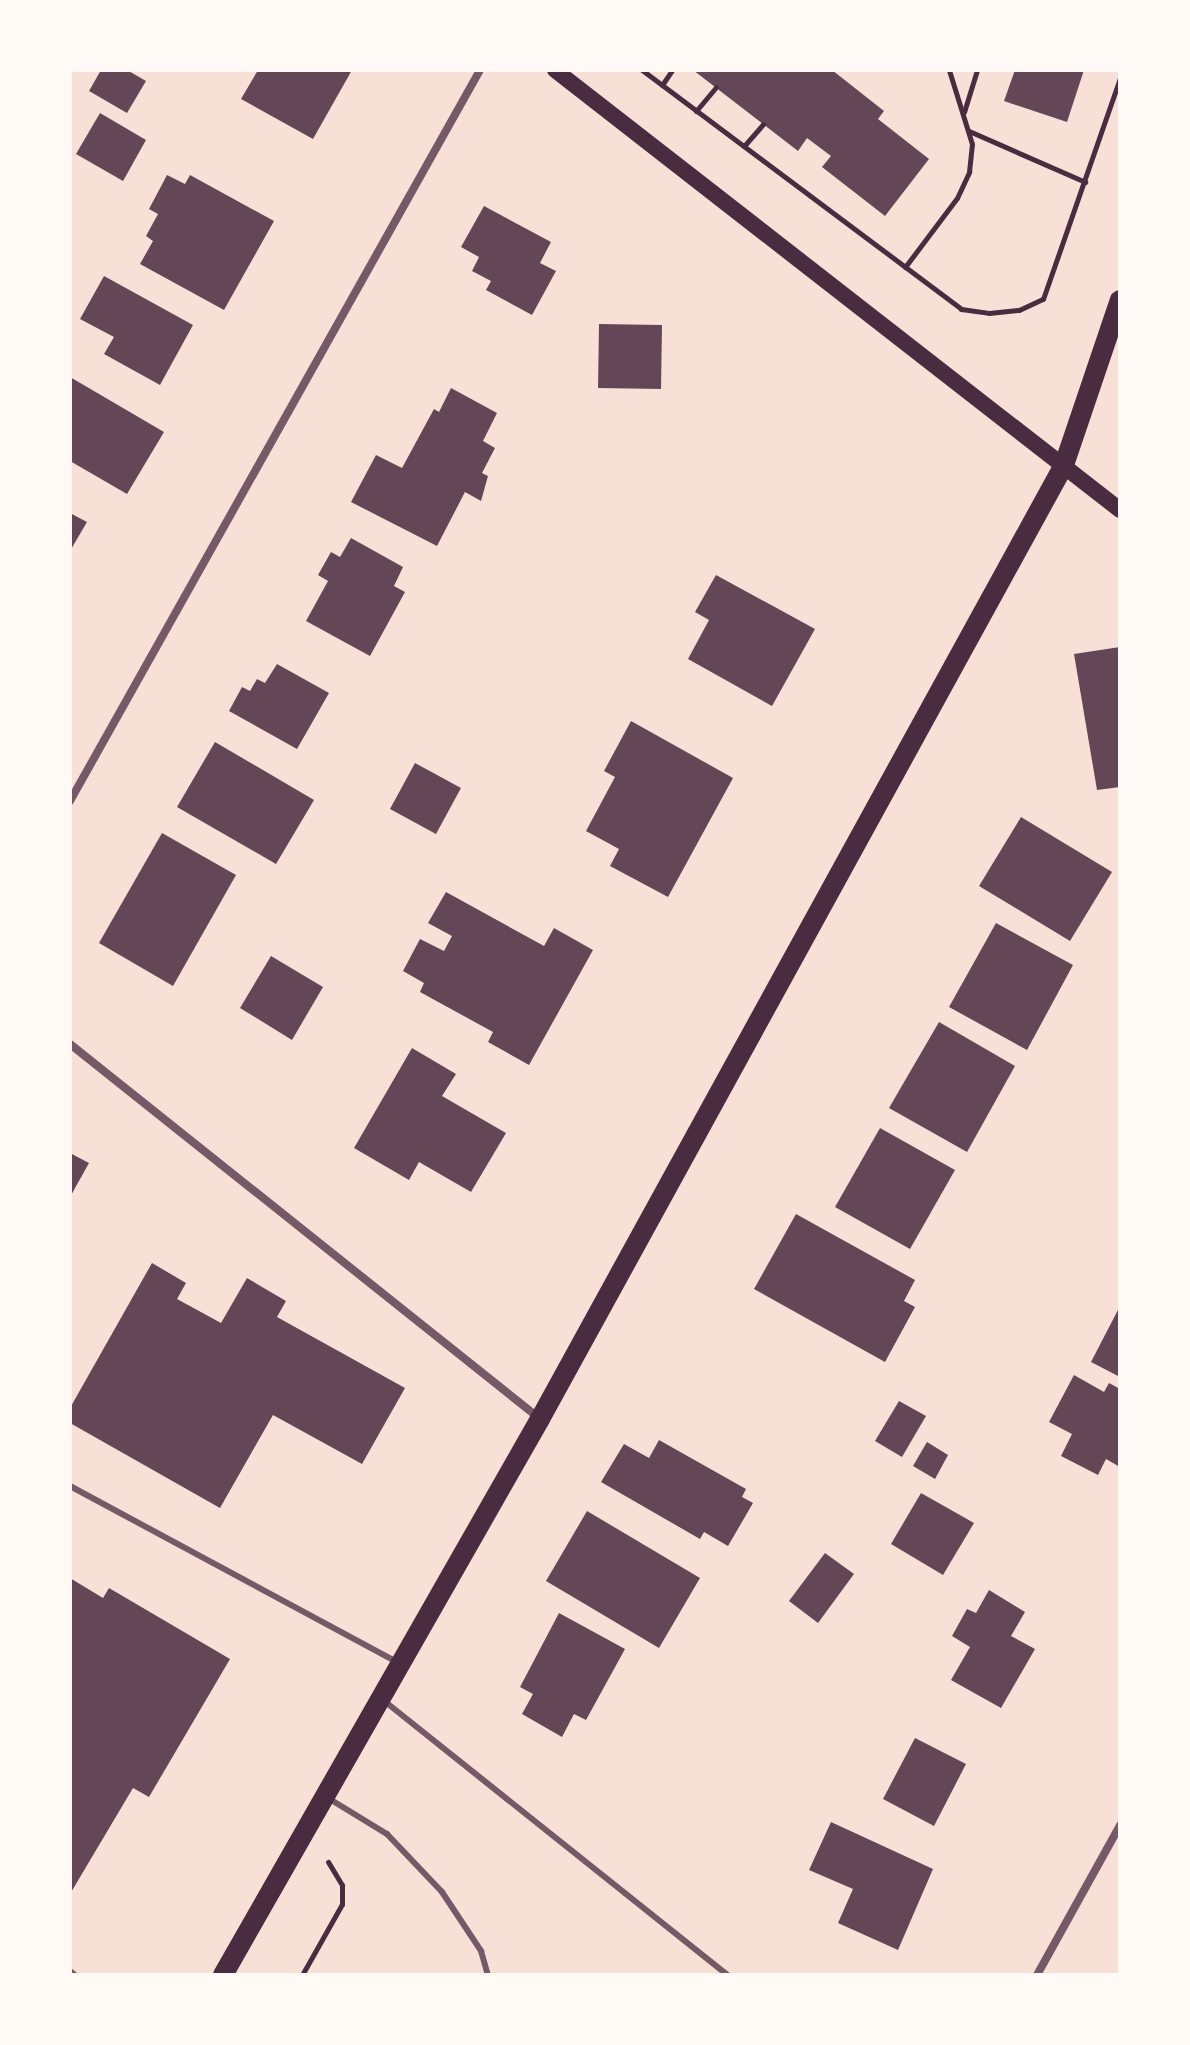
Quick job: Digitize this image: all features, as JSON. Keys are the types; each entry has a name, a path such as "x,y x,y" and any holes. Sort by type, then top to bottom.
{"main road":[{"path":"555,70 1120,510"},
{"path":"223,1975 540,1419 1064,465 1120,300"}],"street":[{"path":"70,801 480,70"},
{"path":"70,1044 540,1419"},
{"path":"1037,1975 1120,1825"}],"lane":[{"path":"70,1486 400,1664"},
{"path":"381,1698 728,1975"},
{"path":"325,1797 387,1834 442,1892 481,1951 488,1975"},
{"path":"70,1971 75,1975"}],"path":[{"path":"642,70 961,309 1019,310 1043,299 1120,78"},
{"path":"662,85 672,70"},
{"path":"905,267 963,185 972,144 949,70"},
{"path":"963,113 977,70"},
{"path":"696,111 716,87"},
{"path":"744,146 763,124"},
{"path":"968,130 1085,182"},
{"path":"302,1975 342,1904 342,1885 328,1862 351,1812"}],"building":[{"path":"101,70 127,70 146,81 127,113 89,91"},
{"path":"258,70 352,70 313,139 241,99"},
{"path":"693,70 832,70 884,111 878,119 929,159 885,216 822,167 831,156 807,138 798,151"},
{"path":"1015,70 1084,70 1067,122 1004,101"},
{"path":"100,113 146,140 123,181 76,154"},
{"path":"167,175 185,184 190,175 274,221 224,310 140,264 153,241 146,236 158,214 149,209"},
{"path":"484,206 551,242 540,263 556,271 532,315 486,290 491,281 472,271 479,257 461,247"},
{"path":"104,276 193,325 160,385 104,354 114,337 80,319"},
{"path":"599,324 662,325 661,389 598,388"},
{"path":"70,377 164,432 127,494 70,461"},
{"path":"451,388 497,413 483,441 495,448 482,473 488,476 481,501 465,492 437,546 351,502 376,455 402,468 434,409 439,412"},
{"path":"70,513 87,522 70,551"},
{"path":"351,538 403,567 394,586 405,592 370,656 306,621 328,581 318,575 331,552 340,557"},
{"path":"716,575 815,629 772,706 688,659 709,620 695,612"},
{"path":"1120,647 1120,787 1097,790 1074,654"},
{"path":"277,664 329,693 297,749 229,711 242,687 250,691 257,679 265,683"},
{"path":"631,721 733,778 668,897 610,866 619,849 586,831 615,777 604,771"},
{"path":"215,742 314,800 276,864 177,807"},
{"path":"415,763 461,788 436,834 390,809"},
{"path":"1021,817 1112,872 1070,941 979,886"},
{"path":"162,833 236,875 173,986 99,943"},
{"path":"446,892 544,946 554,928 593,950 529,1065 488,1042 493,1032 420,992 424,983 403,971 420,939 444,951 452,936 428,923"},
{"path":"996,923 1073,965 1027,1050 949,1007"},
{"path":"271,956 323,987 292,1040 240,1008"},
{"path":"939,1022 1015,1066 967,1152 889,1108"},
{"path":"412,1048 456,1074 442,1096 506,1133 471,1192 419,1162 409,1180 354,1148"},
{"path":"880,1128 955,1170 910,1249 835,1207"},
{"path":"70,1153 89,1163 70,1197"},
{"path":"796,1214 915,1280 904,1301 915,1307 885,1362 754,1289"},
{"path":"152,1263 186,1283 177,1299 221,1323 247,1278 286,1301 277,1317 405,1388 362,1464 273,1415 220,1508 70,1423 70,1408"},
{"path":"1120,1306 1120,1377 1091,1362"},
{"path":"1074,1375 1104,1392 1109,1383 1120,1389 1120,1467 1106,1459 1098,1475 1061,1456 1072,1434 1049,1422"},
{"path":"899,1401 926,1416 902,1457 875,1441"},
{"path":"659,1440 746,1489 742,1497 753,1503 728,1546 704,1532 700,1539 601,1482 624,1444 649,1458"},
{"path":"927,1442 948,1455 935,1479 913,1466"},
{"path":"921,1493 974,1523 943,1575 891,1544"},
{"path":"587,1511 700,1578 659,1648 546,1581"},
{"path":"825,1553 854,1574 818,1623 789,1601"},
{"path":"70,1578 103,1598 109,1588 230,1659 149,1797 133,1788 70,1894"},
{"path":"989,1590 1025,1612 1011,1636 1035,1649 1001,1708 951,1680 970,1647 952,1636 967,1609 976,1613"},
{"path":"559,1613 625,1649 586,1720 574,1714 562,1737 522,1714 533,1694 520,1687"},
{"path":"915,1738 966,1764 934,1826 883,1799"},
{"path":"831,1822 933,1869 898,1950 838,1923 853,1889 809,1870"}]}
